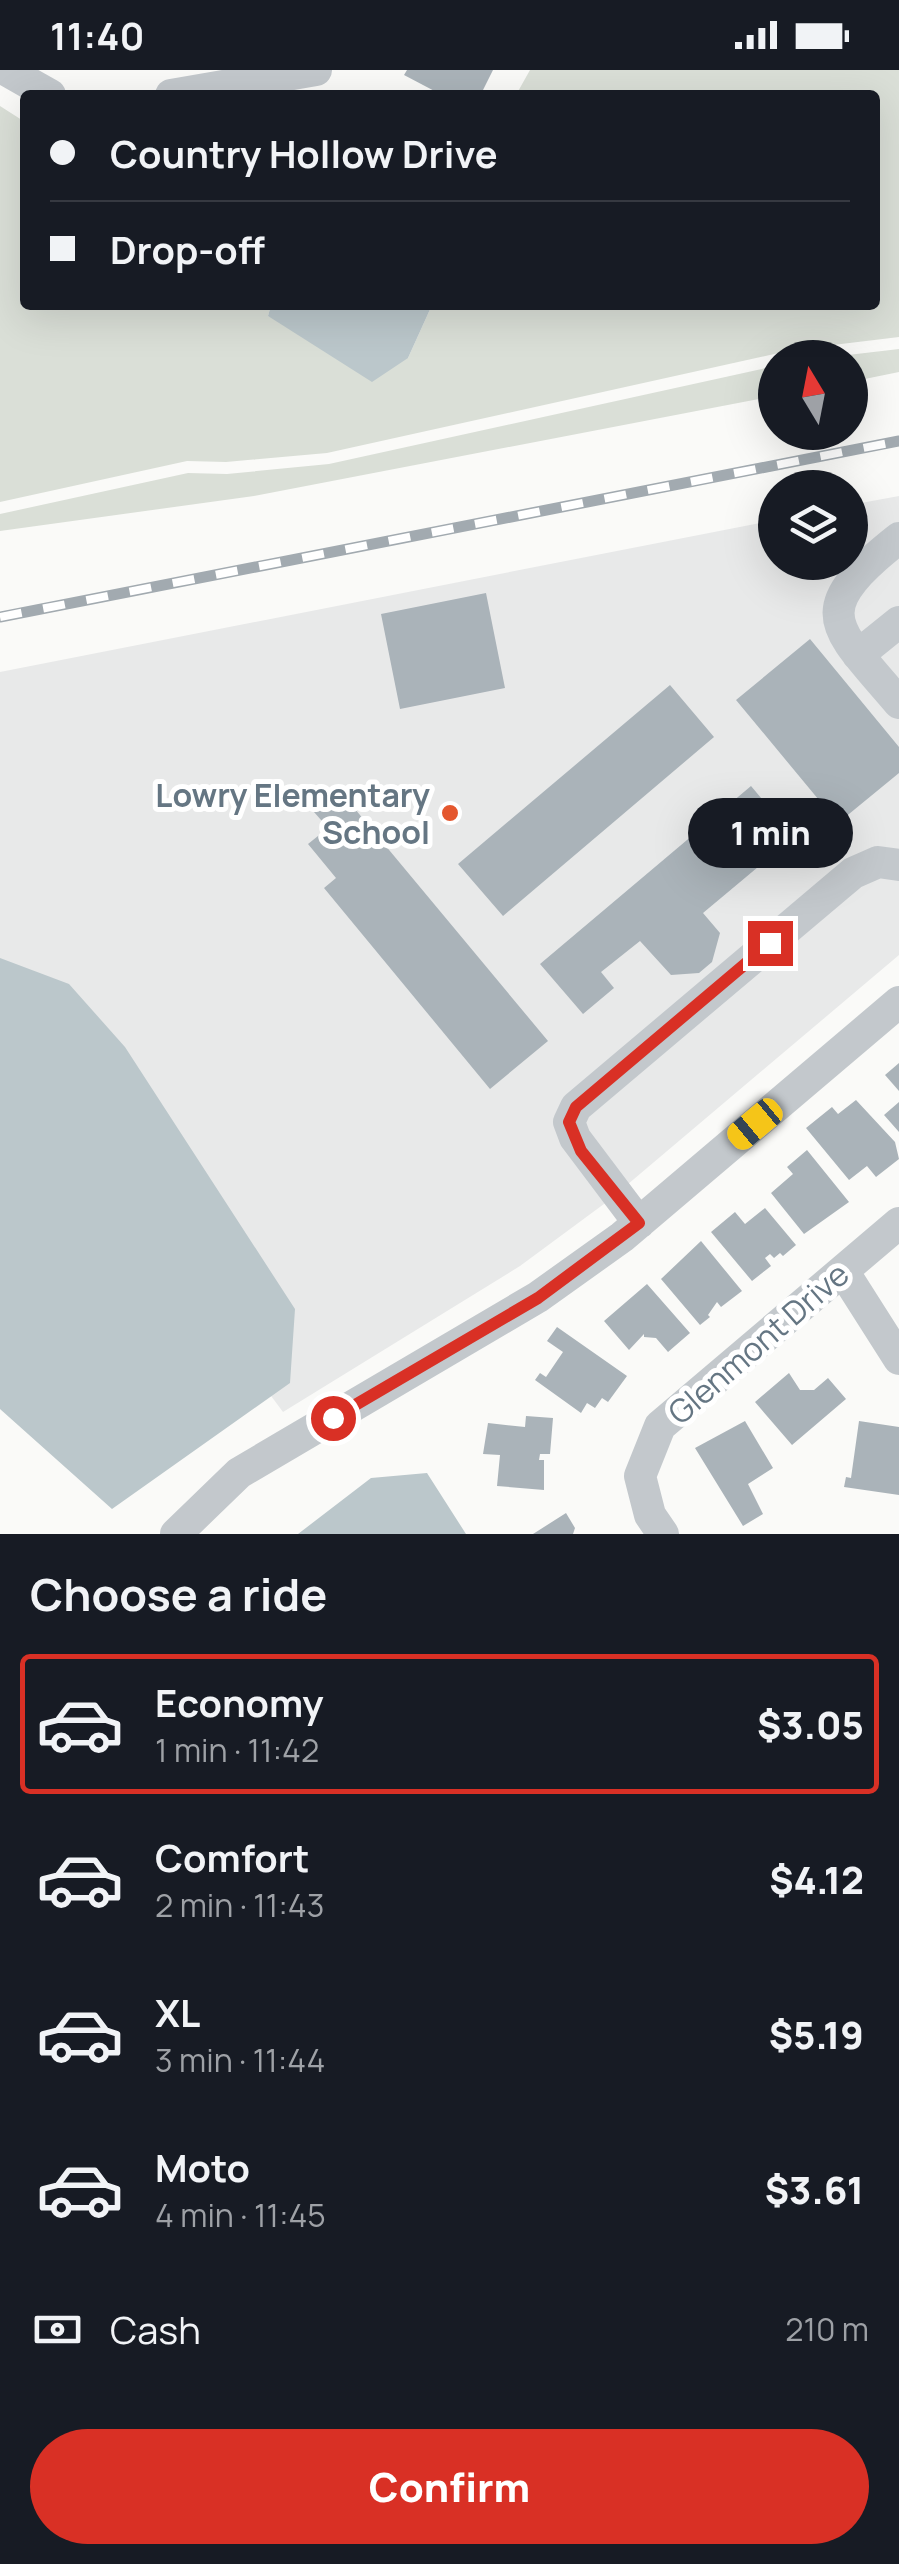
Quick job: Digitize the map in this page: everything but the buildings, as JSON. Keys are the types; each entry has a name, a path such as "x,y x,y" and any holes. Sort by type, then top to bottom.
{"street":[{"path":"6,70 41,90"},
{"path":"200,90 316,70"},
{"path":"899,538 845,588 837,610 840,627 858,655 899,703"},
{"path":"858,655 899,622"},
{"path":"639,1223 581,1151 569,1122 576,1107 853,873 878,862 899,864"},
{"path":"176,1534 239,1474 538,1298 639,1223 899,1002"},
{"name":"Glenmont Drive","path":"663,1534 650,1514 640,1476 660,1426 899,1223"},
{"path":"843,1271 898,1360"}],"shaded area":[{"path":"530,70 899,70 899,337 868,341 758,340 758,358 327,453 226,462 187,461 0,502 0,106 20,119 20,310 270,310 268,316 408,358 430,310 880,310 880,90 519,90"},
{"path":"270,310 430,310 408,358 372,382 268,316"},
{"path":"899,349 899,372 868,378 868,353"},
{"path":"758,370 758,399 254,496 0,531 0,514 188,473 227,474 329,464"},
{"name":"Lowry Elementary School","path":"899,496 899,955 608,1201 520,1266 283,1412 0,1031 0,672 758,523 758,580 868,580 868,502"},
{"path":"0,958 69,984 125,1047 295,1309 290,1383 112,1509 0,1409"},
{"path":"427,1473 466,1534 298,1534 371,1478"}],"railway":[{"path":"0,617 899,441"}],"place":[{"name":"Lowry Elementary School","path":"450,813"}],"route":[{"path":"333,1418 538,1298 639,1223 581,1151 569,1122 576,1107 770,943"}]}
